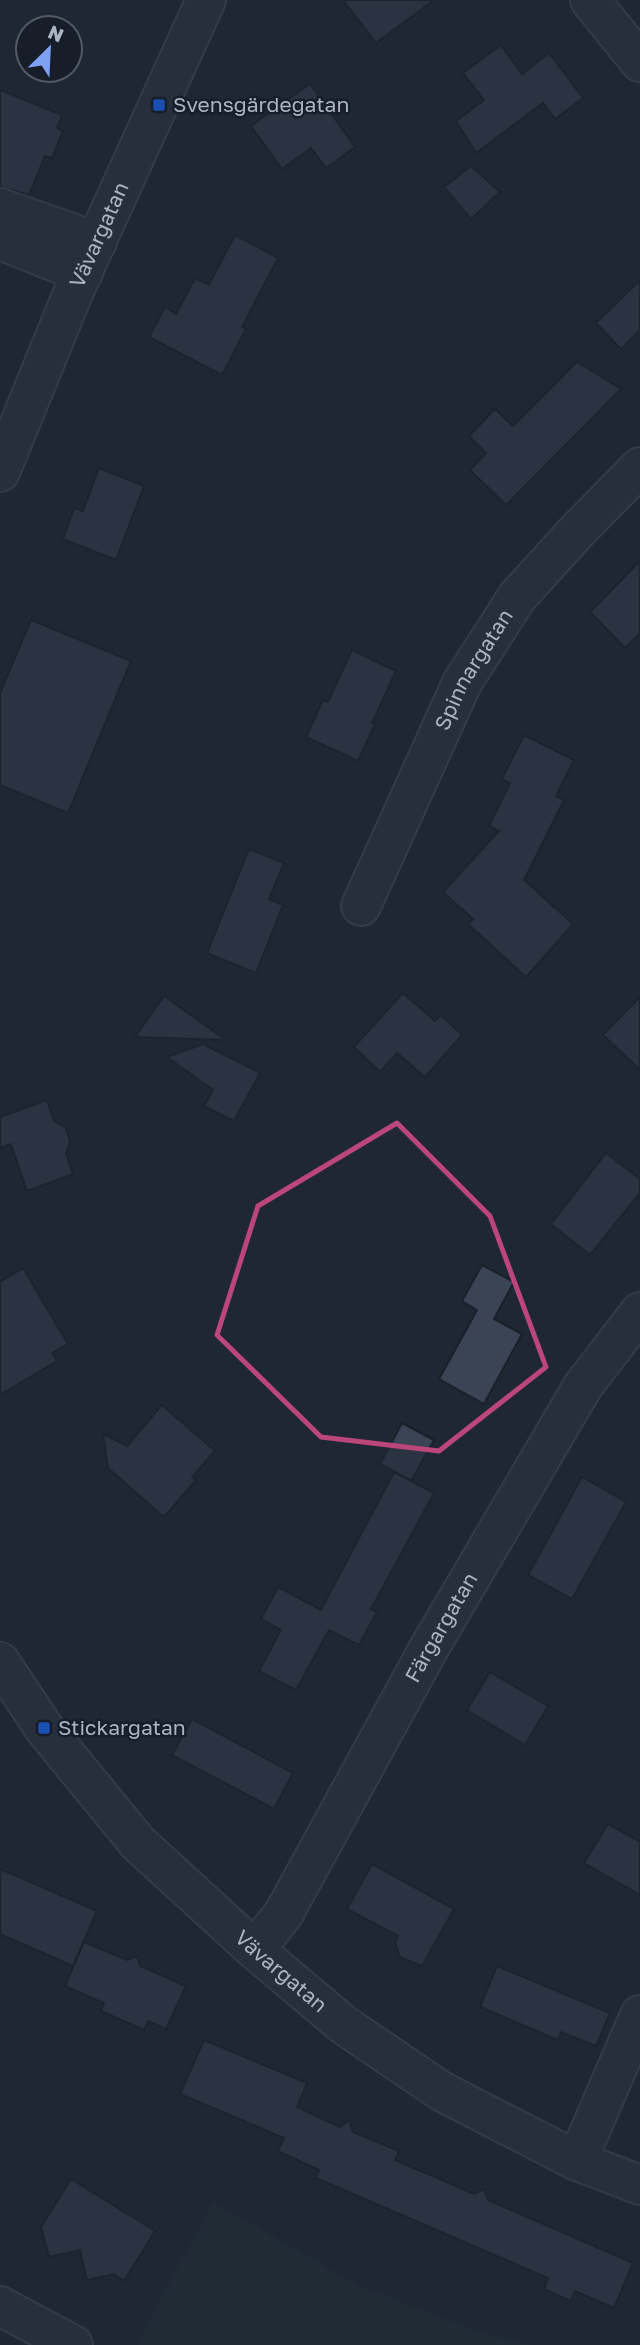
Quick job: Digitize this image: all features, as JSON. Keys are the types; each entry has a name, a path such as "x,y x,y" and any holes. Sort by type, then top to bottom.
{"street":[{"name":"Vävargatan","path":"0,472 90,258 206,0"},
{"path":"590,0 640,62"},
{"path":"0,208 90,258"},
{"path":"0,240 90,258"},
{"name":"Spinnargatan","path":"361,906 469,672 517,597 640,467"},
{"name":"Färgargatan","path":"255,1950 284,1913 428,1650 583,1386 640,1312"},
{"name":"Vävargatan","path":"0,1662 44,1728 138,1843 255,1950 344,2025 441,2091 577,2161 640,2185"},
{"path":"577,2161 640,2015"},
{"path":"0,2306 73,2345"}],"highlighted area":[{"path":"397,1123 490,1216 546,1367 439,1451 321,1437 217,1335 258,1206"}],"shaded area":[{"path":"213,2202 360,2286 479,2332 532,2345 137,2344"}],"building":[{"path":"343,0 434,0 376,43"},
{"path":"501,45 522,74 549,53 583,98 555,119 543,103 476,153 456,121 484,100 463,73"},
{"path":"310,84 355,147 326,168 311,148 282,169 251,126"},
{"path":"0,90 62,115 57,128 63,131 52,158 45,156 29,195 0,187"},
{"path":"471,166 500,192 471,219 444,187"},
{"path":"235,235 278,258 242,327 246,329 222,375 149,337 165,307 176,314 195,278 209,285"},
{"path":"640,280 640,330 621,349 596,323"},
{"path":"577,362 621,389 506,505 470,470 486,453 469,436 495,409 513,426"},
{"path":"99,468 144,486 116,560 63,539 74,508 83,511"},
{"path":"640,561 640,633 625,648 590,612"},
{"path":"31,620 131,661 68,813 0,785 0,693"},
{"path":"352,650 396,671 358,761 306,737 323,700 328,702"},
{"path":"524,735 574,760 556,796 564,800 524,880 573,924 526,977 468,924 473,919 443,892 499,831 489,826 510,783 502,779"},
{"path":"249,849 284,863 269,899 283,905 256,973 207,953"},
{"path":"403,993 435,1021 441,1015 462,1035 425,1077 397,1053 380,1072 354,1047"},
{"path":"164,996 226,1040 135,1037"},
{"path":"640,997 640,1070 603,1035"},
{"path":"203,1044 260,1073 234,1121 204,1106 213,1090 167,1057"},
{"path":"47,1100 54,1121 66,1128 70,1141 66,1154 73,1174 27,1191 11,1144 0,1148 0,1117"},
{"path":"606,1153 640,1179 640,1193 590,1255 551,1224"},
{"path":"482,1265 514,1282 494,1319 522,1334 484,1404 439,1379 477,1310 462,1301"},
{"path":"23,1268 68,1344 52,1353 57,1361 0,1395 0,1282"},
{"path":"162,1405 215,1451 192,1477 196,1480 164,1517 108,1468 103,1434 127,1446"},
{"path":"402,1423 434,1440 411,1481 380,1464"},
{"path":"394,1472 434,1493 371,1609 377,1612 359,1645 329,1630 296,1690 259,1671 281,1630 261,1619 278,1587 321,1610"},
{"path":"582,1477 626,1502 572,1599 528,1575"},
{"path":"490,1672 548,1706 525,1745 467,1710"},
{"path":"192,1719 293,1773 274,1809 172,1755"},
{"path":"608,1824 640,1842 640,1895 584,1863"},
{"path":"372,1864 454,1909 422,1966 400,1957 395,1942 398,1936 347,1909"},
{"path":"0,1869 97,1911 73,1966 0,1934"},
{"path":"84,1942 127,1960 137,1956 140,1966 186,1986 166,2029 148,2021 144,2030 101,2011 104,2003 65,1986"},
{"path":"497,1966 610,2013 596,2046 561,2032 558,2040 480,2007"},
{"path":"204,2040 307,2083 297,2107 340,2127 349,2120 353,2132 399,2151 395,2160 474,2194 484,2189 488,2200 633,2263 614,2308 575,2291 571,2301 544,2289 548,2278 316,2178 319,2170 278,2151 284,2138 180,2094"},
{"path":"71,2179 155,2231 124,2281 114,2274 87,2280 80,2250 49,2257 41,2227"}],"place":[{"name":"Svensgärdegatan","path":"159,105"},
{"name":"Stickargatan","path":"44,1728"}]}
